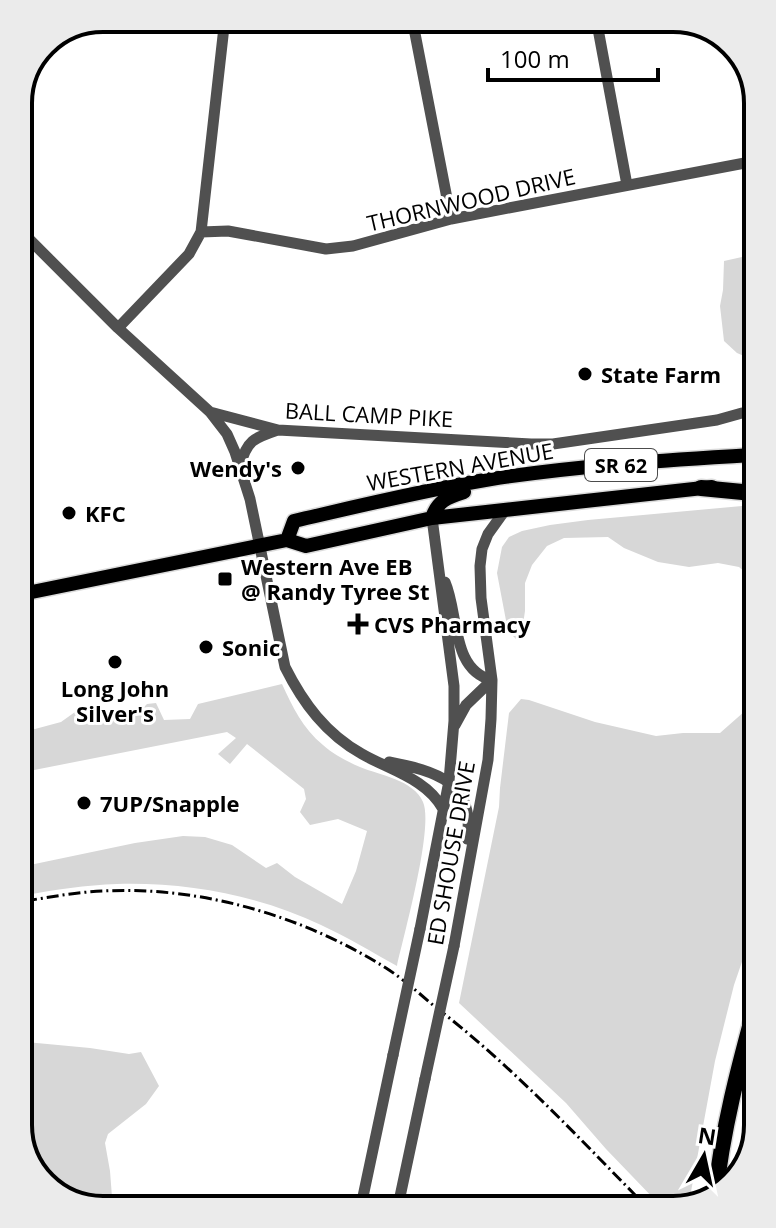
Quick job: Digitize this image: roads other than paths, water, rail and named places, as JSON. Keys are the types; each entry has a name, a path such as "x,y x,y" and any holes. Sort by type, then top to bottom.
{"highway":[{"path":"701,488 744,492"},
{"path":"716,1181 733,1087 744,1048"}],"main road":[{"name":"WESTERN AVENUE","path":"287,540 294,521 490,479 664,460 744,455"},
{"path":"432,518 435,507 490,479"},
{"name":"WESTERN AVENUE","path":"32,592 287,540 306,546 432,518 744,485"}],"street":[{"path":"118,328 189,254 201,232 223,32"},
{"path":"415,32 451,219"},
{"path":"599,32 627,185"},
{"name":"THORNWOOD DRIVE","path":"201,232 228,231 326,249 353,246 451,219 744,163"},
{"name":"BALL CAMP PIKE","path":"32,242 118,328 210,412 278,430 553,444 717,420 742,413"},
{"path":"210,412 227,434 250,499 285,667 296,689 311,712 336,736 363,755 414,780 438,799 443,809"},
{"path":"240,467 249,443 256,437 278,430"},
{"name":"ED SHOUSE DRIVE","path":"400,1196 463,902 488,760 492,680 480,566 488,534 506,509"},
{"name":"ED SHOUSE DRIVE","path":"363,1196 449,781 454,686 432,518"},
{"path":"439,566 450,593 463,658 477,673 492,680"},
{"path":"454,728 466,705 492,680"},
{"path":"373,759 438,775 449,781 467,804 468,832 461,877 463,902"}],"railway":[{"path":"32,900 103,891 177,894 250,908 321,933 386,968 462,1028 541,1100 636,1196"}],"place":[{"name":"State Farm","path":"585,374"},
{"name":"Wendy's","path":"298,468"},
{"name":"KFC","path":"69,513"},
{"name":"Western Ave EB @ Randy Tyree St","path":"225,579"},
{"name":"CVS Pharmacy","path":"358,624"},
{"name":"Sonic","path":"206,647"},
{"name":"Long John Silver's","path":"115,662"},
{"name":"7UP/Snapple","path":"84,803"}]}
